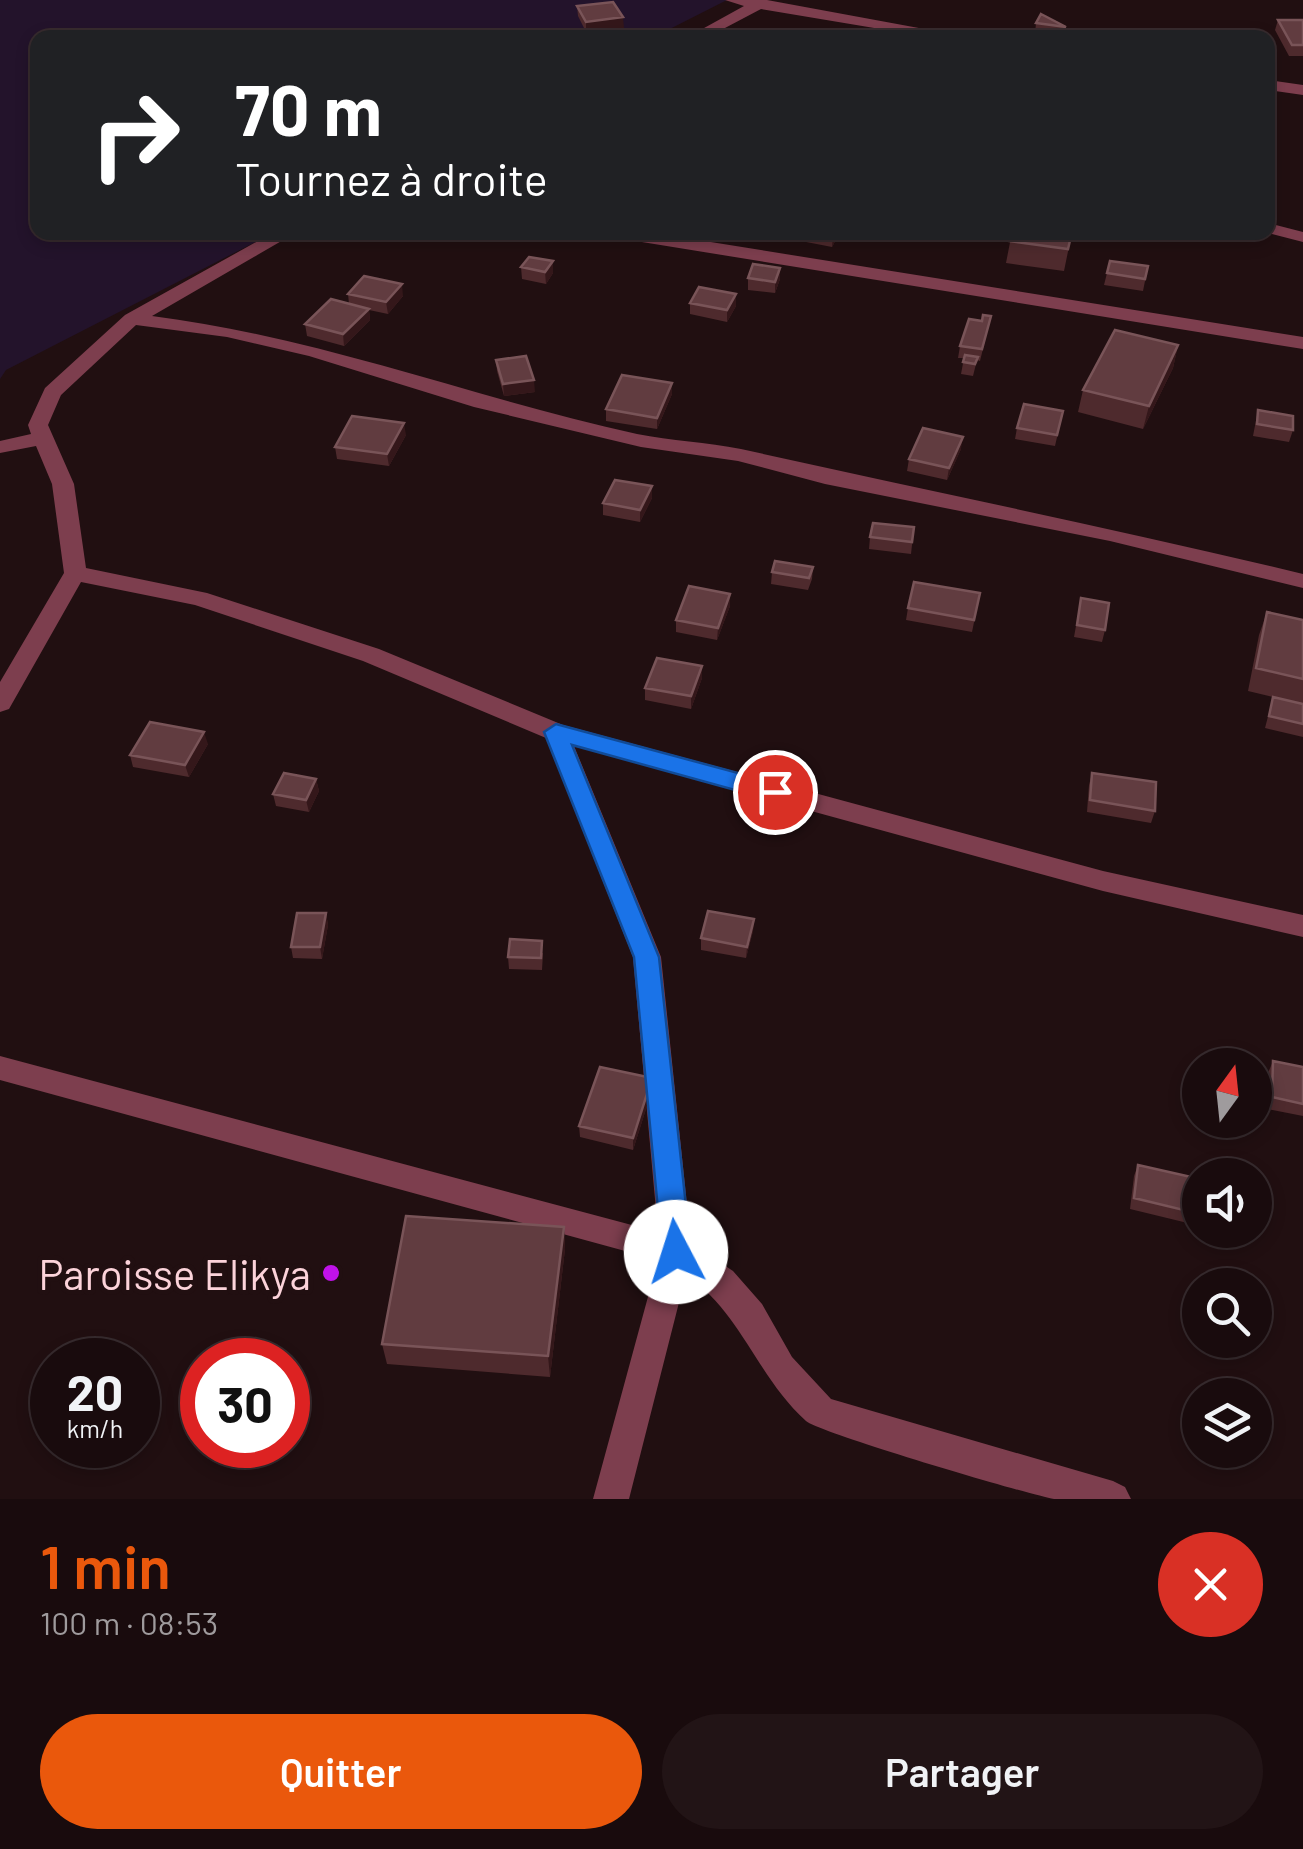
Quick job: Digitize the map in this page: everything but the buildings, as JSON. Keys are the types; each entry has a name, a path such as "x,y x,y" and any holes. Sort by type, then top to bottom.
{"street":[{"path":"732,0 764,2 921,30"},
{"path":"709,30 764,2"},
{"path":"1275,86 1303,90"},
{"path":"1275,230 1303,237"},
{"path":"0,703 74,574 63,484 38,425 52,392 132,319 274,240"},
{"path":"660,240 1303,344"},
{"path":"132,319 227,330 314,351 481,403 641,442 738,455 825,477 1110,534 1303,581"},
{"path":"0,447 43,438"},
{"path":"74,574 199,598 371,655 556,732 1103,882 1303,926"},
{"path":"556,732 646,957 676,1252 611,1499"},
{"path":"0,1068 676,1252 722,1280 750,1315 780,1368 821,1412 1113,1499"}],"shaded area":[{"path":"0,0 727,0 668,30 30,30 30,240 259,240 6,370 0,379"}],"place":[{"name":"Paroisse Elikya","path":"331,1273"}],"route":[{"path":"676,1252 646,957 556,732 775,792"}]}
